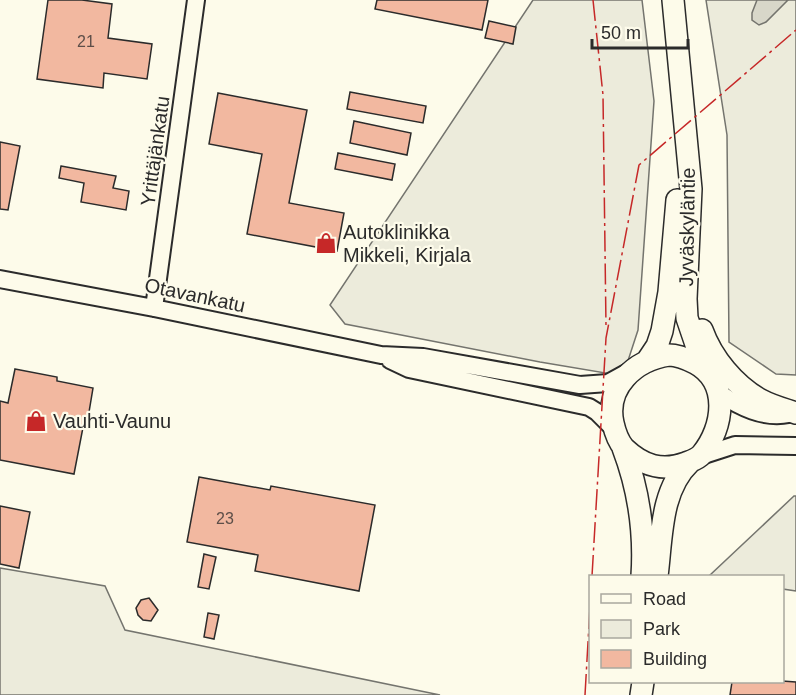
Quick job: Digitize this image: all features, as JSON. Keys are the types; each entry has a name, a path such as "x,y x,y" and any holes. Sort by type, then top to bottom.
{"highway":[{"name":"Jyväskyläntie","path":"673,0 691,189 687,318 704,368"},
{"name":"Jyväskyläntie","path":"647,361 657,346 662,331 669,292 682,83"},
{"path":"687,278 706,341 718,360 734,379 754,396 796,413"},
{"path":"642,575 641,513 630,466 610,412 618,387 629,372 647,361 675,355 704,368 713,379 719,393 720,413 716,430 695,459 678,474 670,493 657,575"},
{"path":"618,438 637,459 655,467 671,469 695,459"}],"main road":[{"name":"Yrittäjänkatu","path":"154,308 196,0"},
{"name":"Otavankatu","path":"0,279 154,308 381,356 423,357 580,385 608,383 629,372"},
{"name":"Otavankatu","path":"381,356 409,369 589,407 597,412 618,438"},
{"path":"719,393 750,411 780,416 796,413"},
{"path":"695,459 735,445 796,446"}],"green space":[{"path":"533,0 642,0 654,101 638,330 623,376 345,324 330,305"},
{"path":"706,0 796,0 796,375 776,374 729,342 727,135"},
{"path":"796,496 796,591 784,589 784,575 710,575"},
{"path":"0,568 105,586 125,630 440,695 0,695"}],"shaded area":[{"path":"757,0 788,0 766,22 759,25 752,20"}],"building":[{"path":"48,0 82,0 112,4 108,38 152,44 147,79 104,73 103,88 37,79"},
{"path":"377,0 488,0 482,30 375,9"},
{"path":"489,21 516,27 513,44 485,38"},
{"path":"350,92 426,106 423,123 347,109"},
{"path":"218,93 307,110 289,203 344,213 337,251 247,234 262,154 209,144"},
{"path":"354,121 411,133 407,155 350,143"},
{"path":"0,142 20,146 8,210 0,209"},
{"path":"338,153 395,164 392,180 335,169"},
{"path":"61,166 116,176 113,188 129,191 126,210 81,202 84,183 59,178"},
{"path":"15,369 57,377 57,381 93,388 74,474 0,460 0,401 8,403"},
{"path":"199,477 270,490 271,486 375,505 359,591 255,571 258,555 187,542"},
{"path":"0,506 30,512 19,568 0,564"},
{"path":"204,554 216,557 209,589 198,587"},
{"path":"149,598 158,610 151,621 143,620 136,608 141,600"},
{"path":"208,613 219,615 214,639 204,637"},
{"path":"796,682 796,695 730,695 732,683"}],"power":[{"path":"593,0 603,95 606,326"},
{"path":"592,575 606,338 639,165 796,30"},
{"path":"585,695 589,625"}],"place":[{"name":"Autoklinikka Mikkeli, Kirjala","path":"326,243"},
{"name":"Vauhti-Vaunu","path":"36,421"}]}
